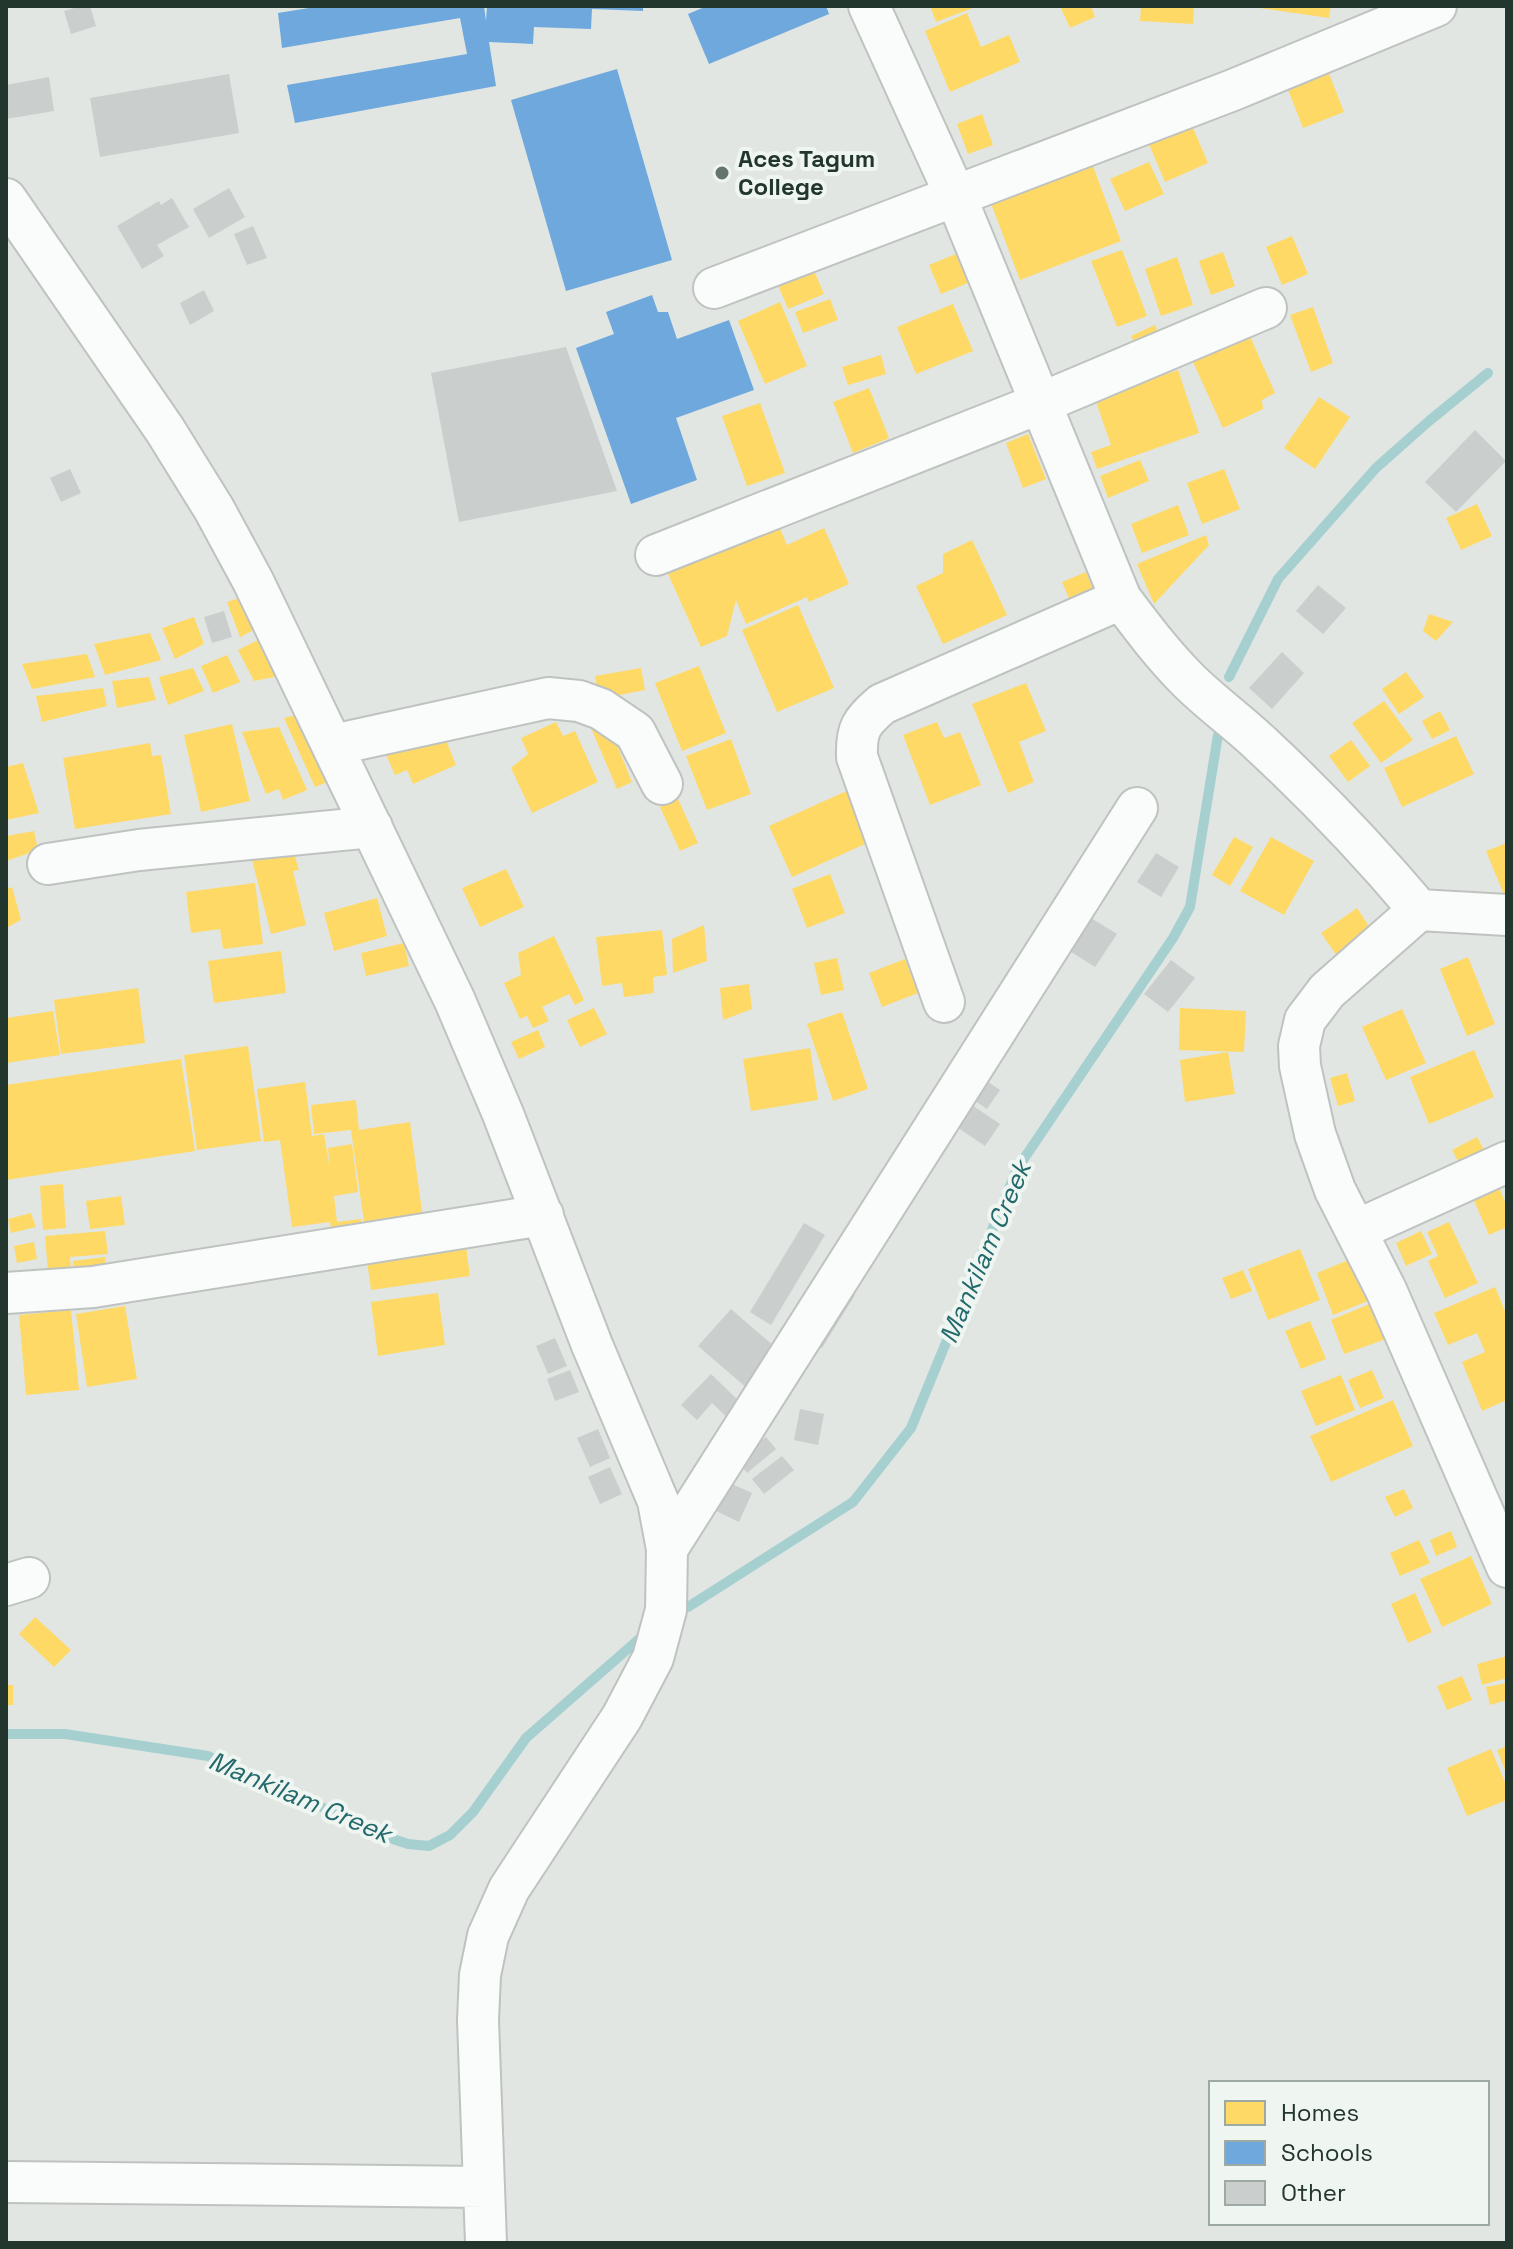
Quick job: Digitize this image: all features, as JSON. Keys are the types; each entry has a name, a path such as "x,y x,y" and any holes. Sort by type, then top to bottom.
{"street":[{"path":"869,6 956,197 1121,599 1155,644 1188,680 1317,798 1375,857 1419,910"},
{"path":"714,288 1233,90 1436,6"},
{"path":"6,199 165,430 214,509 253,581 455,1001 543,1215 592,1345 658,1501 667,1549 666,1610 653,1658 622,1717 509,1889 488,1936 480,1975 478,2020 486,2243"},
{"path":"656,555 1041,403 1266,308"},
{"path":"944,1002 857,757 856,737 864,720 882,704 1121,599"},
{"path":"333,745 548,698 579,701 601,709 635,732 662,784"},
{"path":"667,1549 1137,808"},
{"path":"48,864 139,850 372,827"},
{"path":"1507,915 1419,910 1327,991 1305,1020 1299,1046 1300,1066 1315,1134 1335,1190 1386,1290 1507,1567"},
{"path":"1357,1230 1507,1162"},
{"path":"6,1293 93,1287 543,1215"},
{"path":"6,2182 484,2187"}],"building: Homes":[{"path":"930,6 978,6 936,22"},
{"path":"1060,6 1091,6 1095,17 1070,28"},
{"path":"1141,6 1194,6 1193,24 1140,21"},
{"path":"1245,6 1331,6 1329,18"},
{"path":"967,13 981,47 1009,35 1020,62 950,92 925,31"},
{"path":"1326,66 1344,112 1303,128 1285,82"},
{"path":"982,114 993,145 968,154 957,124"},
{"path":"1191,123 1208,163 1165,182 1148,142"},
{"path":"1088,153 1121,241 1020,280 987,193"},
{"path":"1149,162 1164,194 1125,211 1110,179"},
{"path":"1292,236 1308,274 1282,285 1266,247"},
{"path":"1122,250 1147,316 1117,327 1091,261"},
{"path":"963,251 975,280 941,294 929,265"},
{"path":"1223,252 1235,286 1211,295 1199,261"},
{"path":"1177,257 1193,305 1161,316 1145,269"},
{"path":"813,268 824,294 788,309 777,283"},
{"path":"830,299 838,320 803,333 795,312"},
{"path":"780,302 807,366 765,384 738,321"},
{"path":"953,304 973,351 916,374 897,327"},
{"path":"1313,307 1333,363 1311,372 1290,315"},
{"path":"1155,325 1159,336 1136,346 1131,336"},
{"path":"1246,327 1275,393 1262,400 1263,409 1223,428 1189,353"},
{"path":"881,355 886,374 848,385 842,367"},
{"path":"1178,370 1199,433 1097,469 1091,452 1111,445 1095,399"},
{"path":"869,388 889,438 853,453 833,402"},
{"path":"1319,397 1350,417 1315,469 1284,448"},
{"path":"760,403 785,473 747,486 722,416"},
{"path":"1028,434 1046,479 1023,488 1006,443"},
{"path":"1140,460 1149,481 1108,498 1100,476"},
{"path":"1224,469 1240,509 1202,524 1187,483"},
{"path":"1477,504 1492,536 1461,550 1446,518"},
{"path":"1178,505 1189,535 1142,553 1131,524"},
{"path":"778,524 787,545 824,528 849,584 809,602 807,597 746,624 736,600 727,636 701,647 668,574"},
{"path":"1206,535 1209,545 1154,604 1137,564"},
{"path":"972,540 1007,615 943,644 916,586 943,573 943,554"},
{"path":"1086,572 1095,594 1071,603 1062,582"},
{"path":"252,594 265,624 240,637 227,602"},
{"path":"798,605 834,688 777,712 742,630"},
{"path":"1429,614 1453,622 1436,641 1423,631"},
{"path":"194,617 204,644 175,659 162,628"},
{"path":"150,633 161,660 105,675 94,644"},
{"path":"264,637 284,675 254,681 238,650"},
{"path":"87,654 95,677 32,689 22,664"},
{"path":"227,655 240,682 213,693 201,666"},
{"path":"699,666 726,733 682,751 655,683"},
{"path":"193,668 204,691 168,705 159,677"},
{"path":"641,668 645,690 599,699 595,676"},
{"path":"1406,672 1424,697 1399,714 1382,689"},
{"path":"149,677 156,700 117,708 112,681"},
{"path":"1026,683 1046,731 1019,742 1034,782 1008,793 972,704"},
{"path":"103,688 107,706 42,722 36,696"},
{"path":"1384,701 1413,740 1381,763 1352,723"},
{"path":"1440,711 1450,730 1432,739 1422,721"},
{"path":"308,712 338,778 315,787 284,718"},
{"path":"607,721 632,782 617,789 591,728"},
{"path":"556,722 563,736 575,731 598,782 532,813 511,768 528,754 521,738"},
{"path":"937,722 944,738 960,732 981,785 930,805 903,735"},
{"path":"232,724 250,801 201,812 184,735"},
{"path":"440,725 456,765 413,784 407,770 395,775 384,750"},
{"path":"279,727 307,790 283,800 279,789 266,794 242,732"},
{"path":"1456,736 1474,774 1402,807 1384,768"},
{"path":"731,739 751,794 707,810 686,756"},
{"path":"1351,740 1370,766 1348,782 1329,756"},
{"path":"150,743 152,756 161,755 171,814 75,829 63,758"},
{"path":"23,763 39,813 6,820 6,767"},
{"path":"853,788 876,839 792,877 769,826"},
{"path":"678,799 698,843 680,851 660,807"},
{"path":"34,831 38,850 6,861 6,836"},
{"path":"1234,837 1253,847 1230,886 1212,875"},
{"path":"1271,837 1314,861 1284,915 1240,891"},
{"path":"1507,843 1507,896 1486,851"},
{"path":"293,850 299,870 293,871 306,925 271,934 252,860"},
{"path":"506,869 524,907 480,927 462,888"},
{"path":"830,874 845,913 807,928 792,889"},
{"path":"255,883 263,944 223,949 220,929 191,933 186,892"},
{"path":"12,887 21,920 6,928 6,889"},
{"path":"377,898 387,936 334,951 324,913"},
{"path":"1357,908 1372,931 1337,956 1321,933"},
{"path":"704,925 707,961 673,973 672,939"},
{"path":"662,930 667,975 653,977 654,993 624,997 622,983 602,986 596,937"},
{"path":"554,936 584,1000 575,1005 569,994 542,1007 549,1021 533,1028 527,1016 520,1019 504,983 521,975 518,953"},
{"path":"404,943 409,966 366,976 361,953"},
{"path":"281,951 286,993 214,1003 208,961"},
{"path":"1468,957 1495,1024 1467,1036 1440,969"},
{"path":"837,958 844,990 821,995 814,963"},
{"path":"905,959 918,993 882,1007 869,973"},
{"path":"749,984 752,1009 723,1020 720,988"},
{"path":"138,988 145,1043 61,1054 54,1000"},
{"path":"594,1008 607,1034 580,1047 567,1020"},
{"path":"1180,1008 1246,1011 1244,1052 1179,1050"},
{"path":"1402,1009 1426,1063 1386,1080 1362,1027"},
{"path":"53,1011 60,1055 6,1063 6,1018"},
{"path":"842,1012 868,1089 833,1101 807,1024"},
{"path":"538,1030 545,1047 519,1059 511,1042"},
{"path":"248,1046 261,1141 197,1150 184,1055"},
{"path":"810,1048 818,1100 751,1111 743,1059"},
{"path":"1474,1050 1494,1097 1429,1124 1410,1077"},
{"path":"1228,1052 1235,1094 1185,1102 1180,1060"},
{"path":"181,1059 195,1151 6,1180 6,1085"},
{"path":"1347,1073 1355,1101 1338,1106 1330,1078"},
{"path":"305,1082 312,1136 324,1134 330,1170 328,1148 352,1144 358,1192 334,1196 337,1222 361,1219 364,1243 334,1247 330,1222 292,1227 280,1140 264,1142 257,1089"},
{"path":"356,1100 359,1130 410,1122 424,1227 366,1236 351,1130 314,1134 311,1105"},
{"path":"1477,1137 1489,1159 1464,1172 1452,1150"},
{"path":"63,1184 66,1228 43,1230 40,1186"},
{"path":"1498,1185 1507,1207 1507,1227 1489,1235 1472,1196"},
{"path":"121,1196 125,1225 90,1229 86,1201"},
{"path":"31,1213 36,1227 11,1233 8,1219"},
{"path":"1449,1222 1478,1283 1445,1298 1428,1261 1438,1256 1427,1232"},
{"path":"105,1231 108,1254 70,1257 72,1280 49,1283 45,1236"},
{"path":"1421,1231 1432,1254 1406,1266 1396,1243"},
{"path":"465,1239 470,1276 371,1290 366,1254"},
{"path":"34,1242 37,1259 17,1263 14,1246"},
{"path":"1300,1249 1320,1300 1268,1320 1248,1269"},
{"path":"105,1257 107,1276 75,1279 73,1261"},
{"path":"1351,1259 1368,1301 1333,1315 1317,1273"},
{"path":"1243,1270 1252,1291 1231,1299 1222,1278"},
{"path":"1495,1287 1507,1316 1507,1400 1482,1411 1462,1362 1485,1352 1477,1333 1448,1345 1434,1313"},
{"path":"438,1293 445,1345 378,1356 371,1302"},
{"path":"1372,1303 1386,1339 1344,1354 1331,1320"},
{"path":"125,1306 137,1379 87,1387 76,1314"},
{"path":"71,1310 79,1390 26,1395 19,1315"},
{"path":"1310,1321 1326,1359 1301,1369 1285,1331"},
{"path":"1372,1370 1384,1398 1360,1408 1348,1380"},
{"path":"1341,1375 1355,1410 1316,1426 1301,1391"},
{"path":"1393,1400 1413,1446 1331,1482 1310,1436"},
{"path":"1404,1489 1413,1508 1395,1517 1385,1497"},
{"path":"1451,1531 1457,1547 1436,1556 1430,1540"},
{"path":"1419,1540 1430,1563 1400,1576 1390,1553"},
{"path":"1471,1556 1492,1604 1442,1627 1420,1579"},
{"path":"1415,1593 1432,1632 1408,1643 1391,1604"},
{"path":"35,1617 71,1650 54,1667 19,1634"},
{"path":"1507,1656 1507,1678 1482,1685 1477,1664"},
{"path":"1462,1676 1472,1700 1447,1710 1437,1686"},
{"path":"1507,1683 1507,1700 1490,1705 1486,1687"},
{"path":"6,1685 13,1685 13,1705 6,1705"},
{"path":"1507,1746 1507,1775 1497,1750"},
{"path":"1491,1749 1507,1787 1507,1800 1467,1816 1447,1768"}],"building: Schools":[{"path":"321,6 484,6 486,21 487,6 643,6 643,11 592,9 591,29 534,27 533,44 489,42 496,86 295,123 287,85 467,54 460,18 282,48 278,13"},
{"path":"707,6 826,6 829,14 709,64 688,14"},
{"path":"617,69 672,260 566,291 511,100"},
{"path":"652,295 658,312 668,312 677,339 729,320 754,390 676,418 697,480 631,504 576,348 614,334 606,312"}],"building: Other":[{"path":"90,6 96,26 71,34 64,11"},
{"path":"229,74 239,133 100,157 90,98"},
{"path":"49,77 54,111 6,119 6,85"},
{"path":"229,188 245,217 209,238 193,209"},
{"path":"172,198 189,227 157,245 164,256 142,269 117,226 159,201 161,205"},
{"path":"253,226 267,258 247,265 234,234"},
{"path":"204,290 214,311 190,325 180,303"},
{"path":"566,347 617,491 459,522 431,373"},
{"path":"1475,430 1506,461 1456,512 1425,482"},
{"path":"70,469 81,493 61,502 50,478"},
{"path":"1318,585 1346,608 1323,634 1296,611"},
{"path":"224,611 232,637 212,643 204,617"},
{"path":"1282,652 1304,673 1272,709 1249,688"},
{"path":"1156,853 1179,867 1161,897 1137,882"},
{"path":"1086,915 1117,934 1095,967 1065,948"},
{"path":"1171,960 1195,978 1168,1012 1144,994"},
{"path":"981,1077 1000,1090 987,1109 968,1096"},
{"path":"966,1101 1000,1124 985,1146 951,1123"},
{"path":"804,1223 825,1235 771,1325 750,1312"},
{"path":"845,1291 855,1295 822,1348 811,1341"},
{"path":"731,1309 781,1352 748,1389 698,1346"},
{"path":"555,1338 567,1366 548,1374 536,1346"},
{"path":"570,1370 579,1392 555,1401 547,1379"},
{"path":"711,1374 746,1408 732,1422 712,1403 697,1420 681,1405"},
{"path":"800,1409 824,1414 818,1445 794,1440"},
{"path":"598,1429 610,1458 590,1467 577,1438"},
{"path":"766,1437 776,1449 747,1473 737,1460"},
{"path":"782,1456 794,1470 764,1494 752,1479"},
{"path":"610,1467 622,1494 600,1504 588,1477"},
{"path":"728,1482 752,1493 739,1522 714,1510"}],"waterway":[{"name":"Mankilam Creek","path":"1229,677 1278,579 1376,468 1488,373"},
{"name":"Mankilam Creek","path":"688,1607 853,1502 911,1428 1017,1169 1173,938 1190,907 1218,735"},
{"name":"Mankilam Creek","path":"6,1734 65,1734 208,1756 393,1839 429,1846 450,1835 473,1812 526,1738 646,1633"}],"place":[{"name":"Aces Tagum College","path":"722,173"}]}
